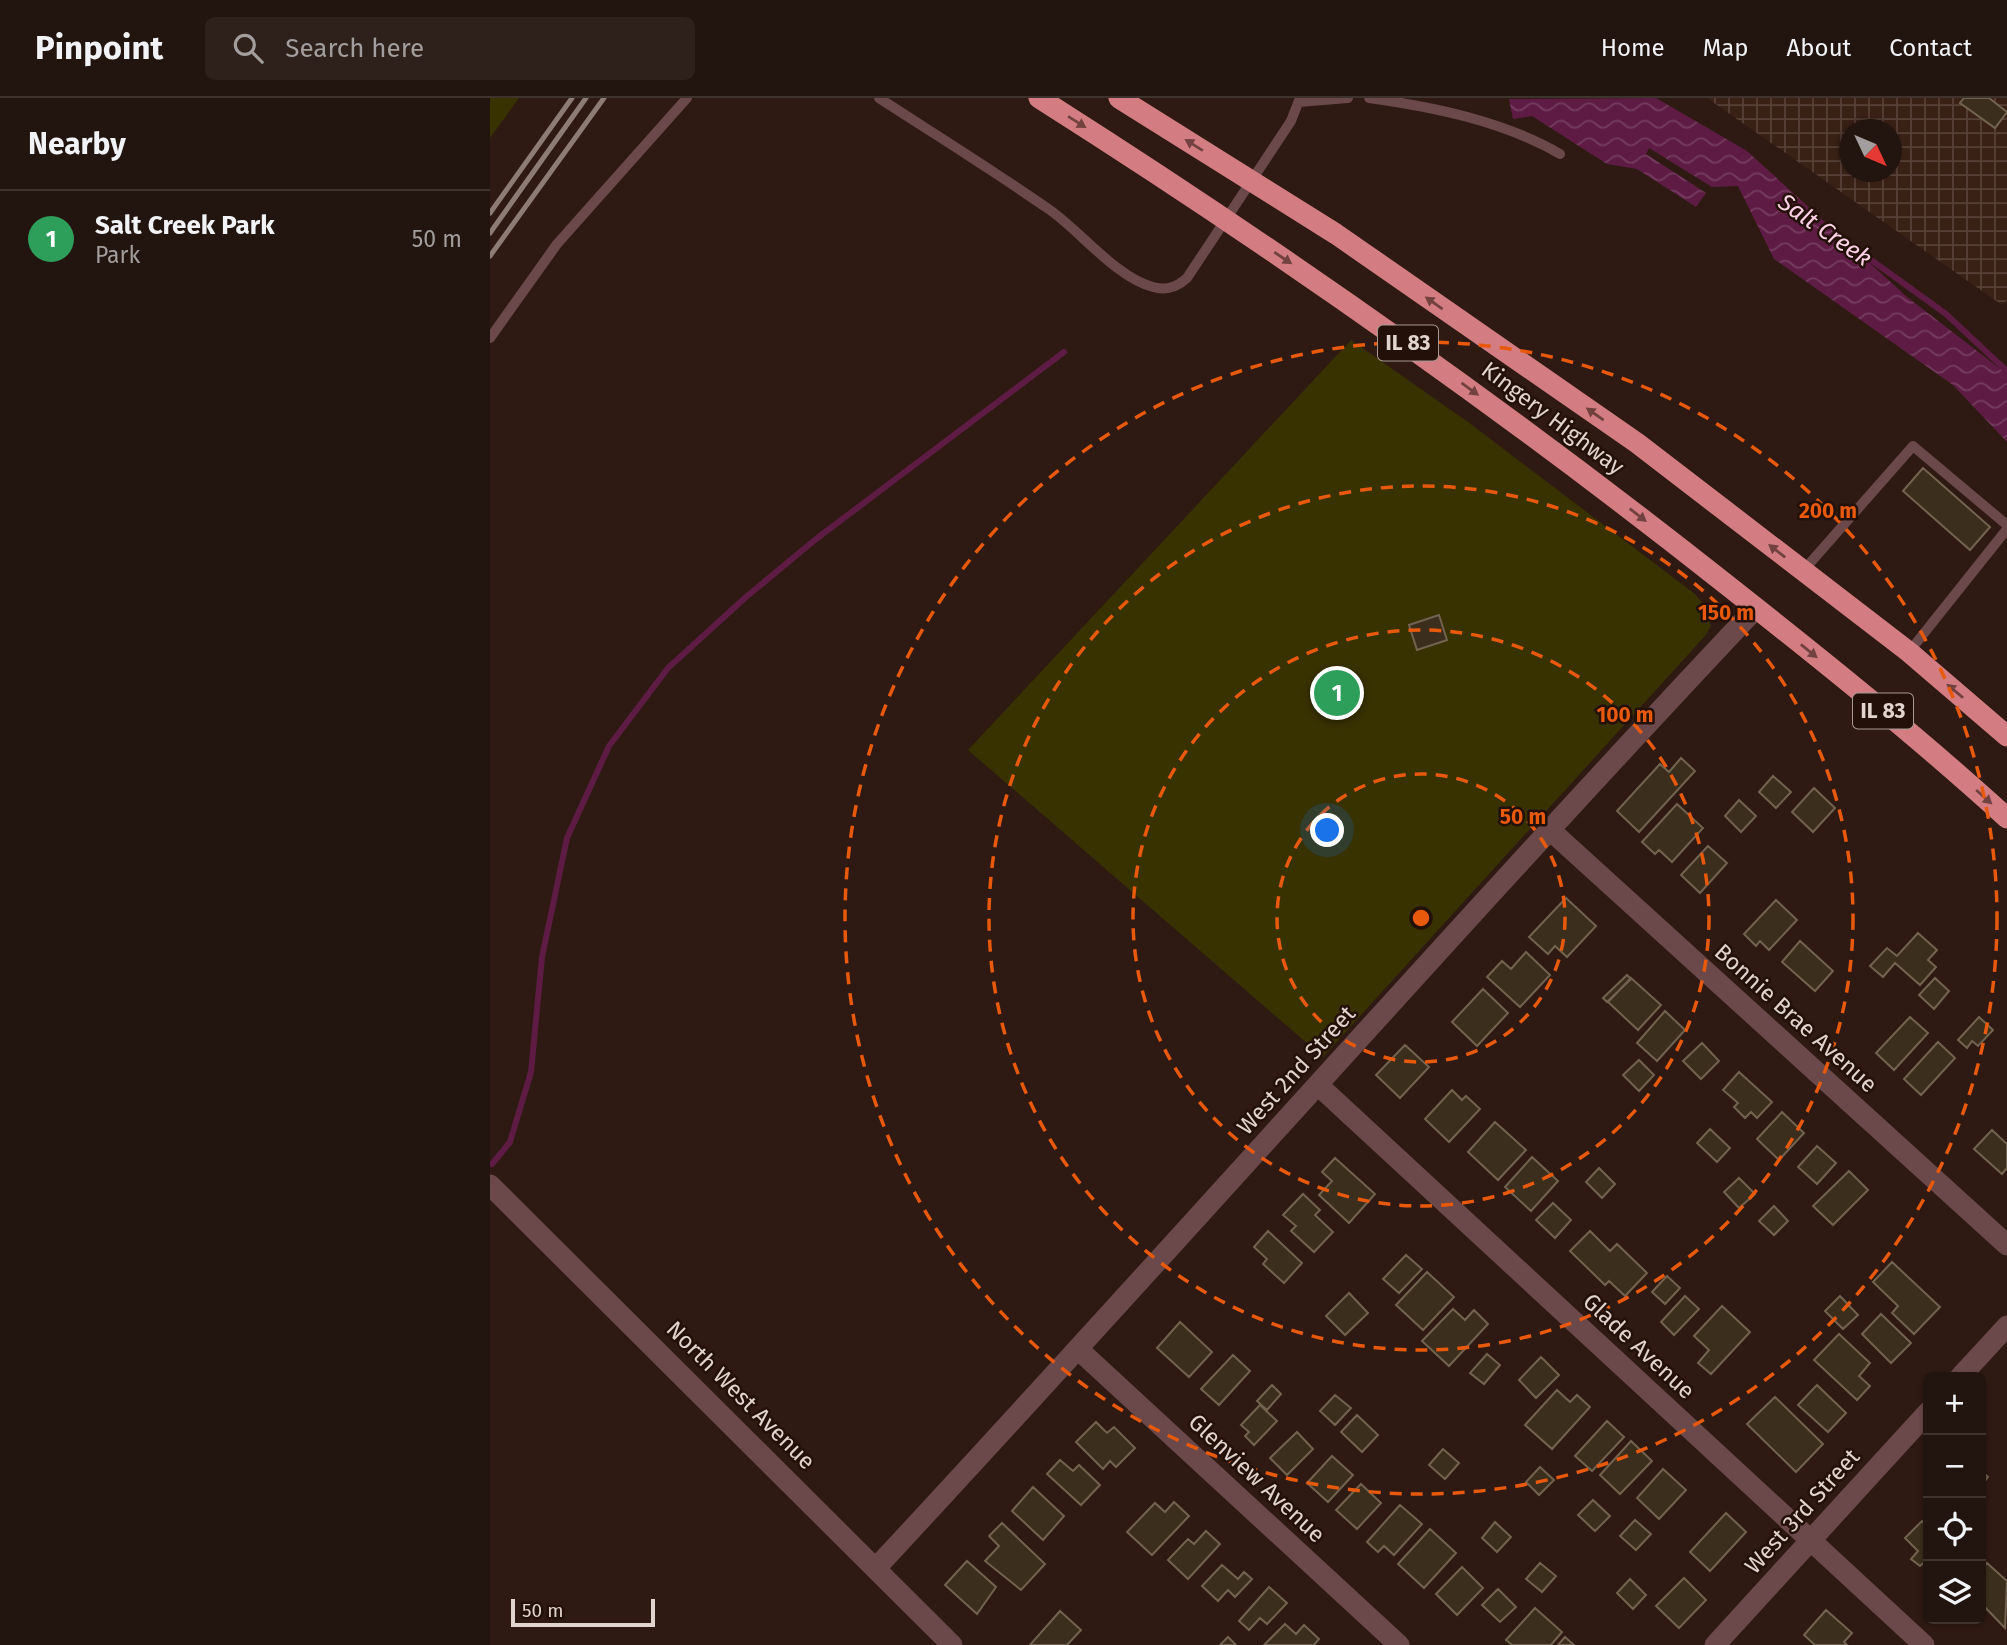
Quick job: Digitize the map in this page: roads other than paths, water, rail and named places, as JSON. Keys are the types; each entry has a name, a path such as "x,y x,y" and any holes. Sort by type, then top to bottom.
{"highway":[{"name":"Kingery Highway","path":"1039,98 1382,325 1573,464 1944,761 2007,818"},
{"name":"Kingery Highway","path":"1119,98 1336,234 1637,443 1909,652 2007,736"}],"street":[{"name":"West 2nd Street","path":"876,1568 1079,1350 1549,830 1756,608"},
{"name":"Bonnie Brae Avenue","path":"1549,830 2007,1245"},
{"name":"Glade Avenue","path":"1318,1085 1924,1645"},
{"name":"North West Avenue","path":"490,1185 952,1645"},
{"path":"1965,1372 2007,1326"},
{"name":"Glenview Avenue","path":"1079,1350 1399,1645"},
{"name":"West 3rd Street","path":"1715,1645 1923,1417"}],"lane":[{"path":"490,338 557,244 687,98"},
{"path":"879,98 1051,211 1114,264 1153,287 1178,286 1227,220 1291,121 1300,100 1348,98"},
{"path":"1369,98 1412,104 1516,132 1560,154"},
{"path":"1803,571 1913,446 2007,527 1909,652"}],"water":[{"path":"1656,98 1747,151 1907,297 2007,374 2007,442 1953,385 1774,259 1738,186 1712,187 1649,148 1646,154 1706,193 1696,207 1637,169 1607,164 1532,116 1513,119 1509,99"}],"waterway":[{"name":"Salt Creek","path":"1845,241 1946,314 2007,371"},
{"path":"492,1164 510,1142 531,1072 542,957 567,838 609,746 668,668 746,597 816,539 1064,352"}],"railway":[{"path":"490,213 572,98"},
{"path":"490,233 586,98"},
{"path":"490,256 604,98"}],"place":[{"name":"Salt Creek Park","path":"1337,693"}]}
